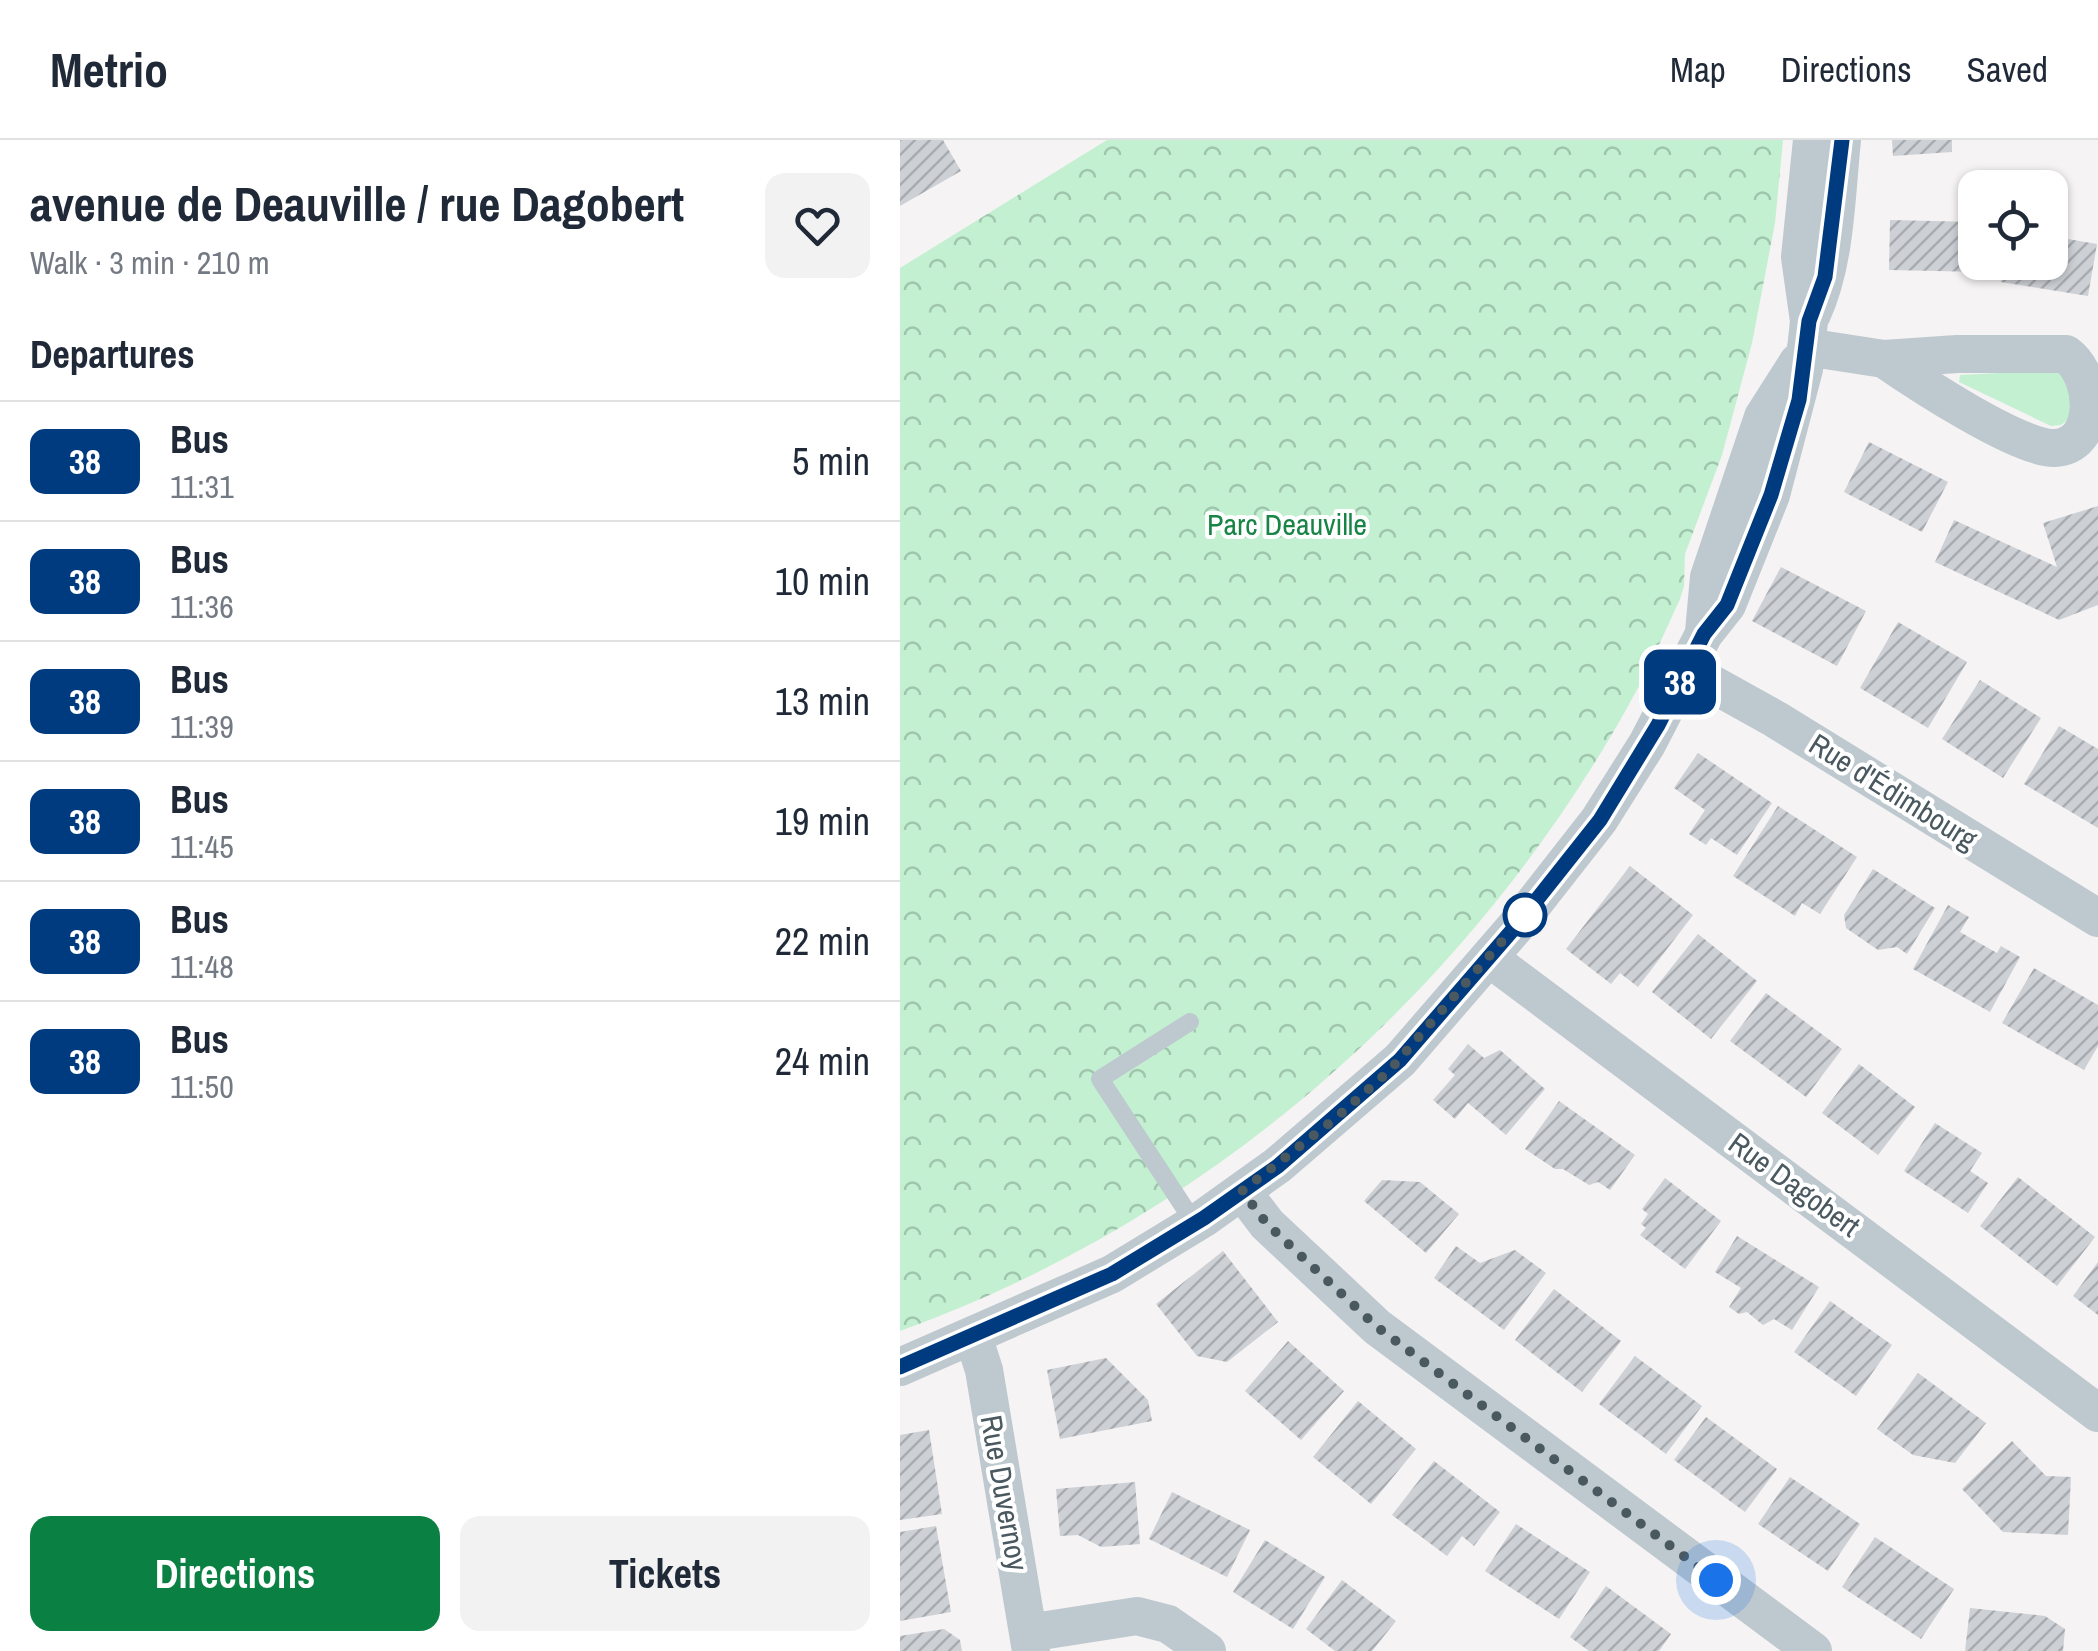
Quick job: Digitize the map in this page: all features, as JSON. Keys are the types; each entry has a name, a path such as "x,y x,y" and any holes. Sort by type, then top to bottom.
{"street":[{"path":"1808,334 1800,257 1812,140"},
{"path":"900,1367 1112,1274 1242,1191 1336,1118 1389,1071 1490,958 1606,812 1704,634 1732,594 1771,495 1799,400 1808,334 1825,277 1842,140"},
{"path":"1808,334 1884,359 1948,401 2039,446 2068,445 2095,415 2098,402 2093,378 2066,354 1974,353 1884,359"},
{"name":"Rue d'Édimbourg","path":"1686,670 1775,719 2098,918"},
{"name":"Rue Dagobert","path":"1490,958 2098,1413"},
{"path":"1242,1191 1267,1224 1377,1327 1813,1651"},
{"name":"Rue Duvernoy","path":"972,1336 984,1370 1030,1642"},
{"path":"1030,1642 1137,1616 1168,1624 1207,1651"}],"lane":[{"path":"1190,1022 1100,1079 1194,1224"}],"green space":[{"name":"Parc Deauville","path":"1107,140 1783,140 1775,223 1752,343 1722,455 1685,554 1680,599 1634,695 1562,812 1489,910 1408,1001 1319,1085 1223,1160 1121,1227 1013,1284 900,1331 900,268"},
{"path":"2058,370 2074,383 2069,419 2061,425 2051,426 1959,382 1960,375"}],"building":[{"path":"900,140 943,140 961,171 900,206"},
{"path":"1892,140 1952,140 1952,152 1893,156"},
{"path":"1890,220 1958,222 1958,272 1889,270"},
{"path":"2068,239 2097,244 2088,296 2001,282 2068,280"},
{"path":"1869,442 1948,482 1922,532 1844,492"},
{"path":"2098,506 2098,605 2059,620 1935,562 1954,520 2057,567 2043,523"},
{"path":"1781,567 1866,611 1837,666 1752,621"},
{"path":"1898,622 1967,662 1928,728 1860,688"},
{"path":"1980,680 2041,718 2003,778 1942,739"},
{"path":"2059,726 2098,749 2098,828 2024,784"},
{"path":"1698,753 1772,803 1737,855 1711,838 1706,845 1689,834 1705,810 1674,788"},
{"path":"1778,806 1857,857 1820,914 1802,903 1795,916 1733,876"},
{"path":"1630,866 1693,915 1638,987 1620,973 1611,984 1566,949"},
{"path":"1873,869 1935,908 1907,954 1897,947 1878,950 1846,928 1844,915"},
{"path":"1948,905 1969,917 1960,932 1997,953 2001,946 2020,957 1990,1012 1913,969"},
{"path":"1698,934 1757,981 1711,1039 1652,992"},
{"path":"2034,968 2098,1005 2098,1046 2084,1070 2002,1023"},
{"path":"1766,993 1842,1049 1806,1097 1730,1041"},
{"path":"1468,1044 1484,1058 1500,1050 1545,1089 1506,1135 1468,1103 1455,1119 1433,1100 1455,1075 1448,1069"},
{"path":"1859,1064 1915,1107 1878,1155 1822,1113"},
{"path":"1559,1101 1635,1155 1610,1190 1598,1182 1589,1185 1563,1169 1555,1169 1525,1149"},
{"path":"1935,1123 1982,1153 1970,1171 1988,1183 1968,1213 1904,1171"},
{"path":"2018,1177 2095,1237 2057,1286 1980,1226"},
{"path":"1665,1178 1721,1221 1685,1269 1640,1235 1646,1228 1641,1224 1648,1214 1642,1209"},
{"path":"1382,1180 1420,1182 1459,1214 1426,1253 1364,1201"},
{"path":"1737,1236 1819,1287 1792,1330 1774,1319 1763,1325 1747,1312 1739,1314 1729,1307 1741,1288 1715,1272"},
{"path":"1456,1246 1480,1263 1515,1250 1546,1273 1504,1330 1434,1278"},
{"path":"1223,1251 1278,1322 1227,1362 1197,1356 1156,1304"},
{"path":"2098,1262 2098,1315 2073,1296"},
{"path":"1554,1289 1621,1341 1582,1392 1515,1340"},
{"path":"1830,1301 1892,1345 1856,1396 1794,1352"},
{"path":"1288,1341 1344,1391 1301,1440 1245,1391"},
{"path":"1635,1356 1702,1406 1666,1454 1599,1404"},
{"path":"1106,1358 1148,1400 1152,1421 1060,1439 1047,1370"},
{"path":"1918,1373 1986,1423 1955,1463 1913,1455 1877,1429"},
{"path":"1358,1401 1416,1449 1371,1504 1313,1457"},
{"path":"1706,1417 1777,1469 1745,1512 1674,1460"},
{"path":"929,1430 942,1514 900,1520 900,1435"},
{"path":"2012,1441 2046,1476 2071,1477 2068,1535 2003,1532 1962,1489"},
{"path":"1434,1461 1500,1512 1474,1546 1462,1536 1447,1556 1392,1515"},
{"path":"1790,1477 1860,1524 1828,1571 1758,1524"},
{"path":"1135,1482 1140,1544 1101,1547 1078,1535 1060,1536 1056,1489"},
{"path":"1172,1492 1250,1530 1227,1577 1149,1539"},
{"path":"1516,1524 1590,1572 1559,1619 1485,1571"},
{"path":"936,1526 951,1612 900,1621 900,1532"},
{"path":"1875,1537 1954,1589 1921,1639 1842,1587"},
{"path":"1265,1540 1325,1577 1293,1629 1233,1592"},
{"path":"1342,1580 1396,1621 1372,1651 1335,1651 1306,1629"},
{"path":"1606,1586 1671,1634 1659,1651 1589,1651 1570,1637"},
{"path":"1970,1608 2045,1616 2065,1629 2063,1651 1965,1651"},
{"path":"944,1629 960,1640 962,1651 900,1651 900,1636"}],"bus line":[{"name":"38","path":"900,1367 1112,1274 1204,1218 1278,1166 1400,1060 1490,958 1600,820 1658,725 1704,634 1727,605 1771,495 1799,400 1809,321 1825,277 1842,140"}],"route":[{"path":"1525,915 1389,1071 1278,1166 1242,1191 1267,1224 1377,1327 1716,1580"}]}
